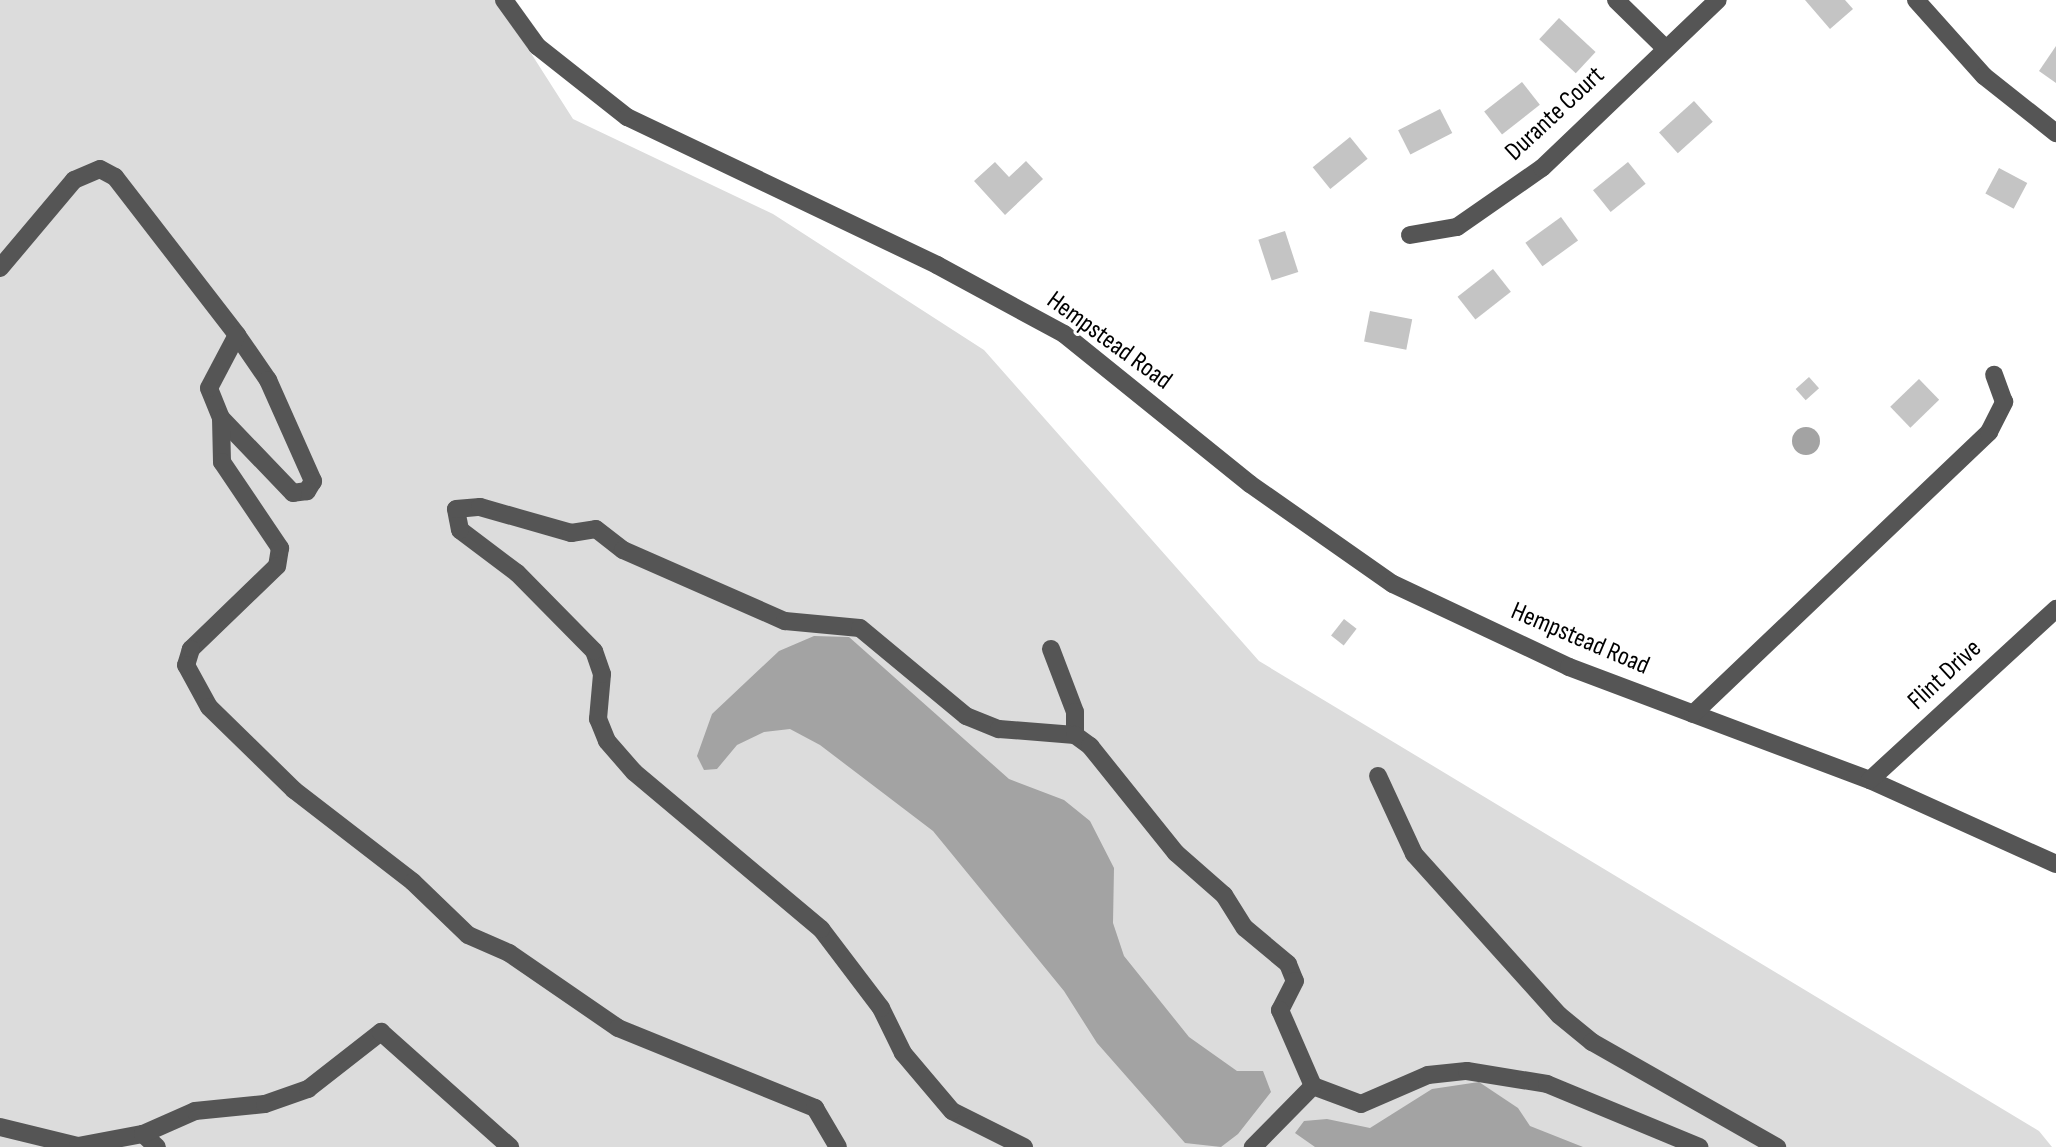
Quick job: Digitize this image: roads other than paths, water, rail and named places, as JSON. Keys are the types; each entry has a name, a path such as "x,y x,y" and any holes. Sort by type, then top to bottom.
{"street":[{"name":"Hempstead Road","path":"504,0 537,46 627,117 937,265 1064,334 1357,563 1569,667 1870,780 2056,864"},
{"path":"1616,0 1664,47"},
{"name":"Durante Court","path":"1410,235 1457,227 1542,168 1664,47 1718,0"},
{"path":"1916,0 1984,76 2056,133"},
{"path":"0,268 74,180 100,169 115,177 237,335 268,380 313,481 307,491 293,493 220,418"},
{"path":"237,335 209,388 220,418 222,461 280,548 277,566 191,649 186,665 209,706 294,790 413,882 468,935 509,953 618,1028 815,1108 838,1147"},
{"path":"1693,714 1989,432 2004,402 1994,375"},
{"path":"1024,1147 952,1111 903,1053 881,1008 821,929 634,772 607,740 598,719 602,674 594,651 517,573 460,530 453,515 464,504 544,529 596,529 624,550 785,621 860,628 966,716 999,729 1076,735 1111,765 1197,878 1224,895 1245,928 1288,964 1296,981 1280,1010 1312,1086 1361,1104 1428,1075 1493,1075 1547,1084 1699,1147"},
{"name":"Flint Drive","path":"1870,780 2056,609"},
{"path":"1051,649 1075,712 1076,735"},
{"path":"1378,776 1414,853 1559,1014 1592,1042 1777,1147"},
{"path":"0,1127 78,1146 143,1134 195,1111 265,1104 308,1089 382,1032 510,1147"},
{"path":"1260,1145 1274,1118 1312,1086"},
{"path":"143,1134 157,1147"}]}
